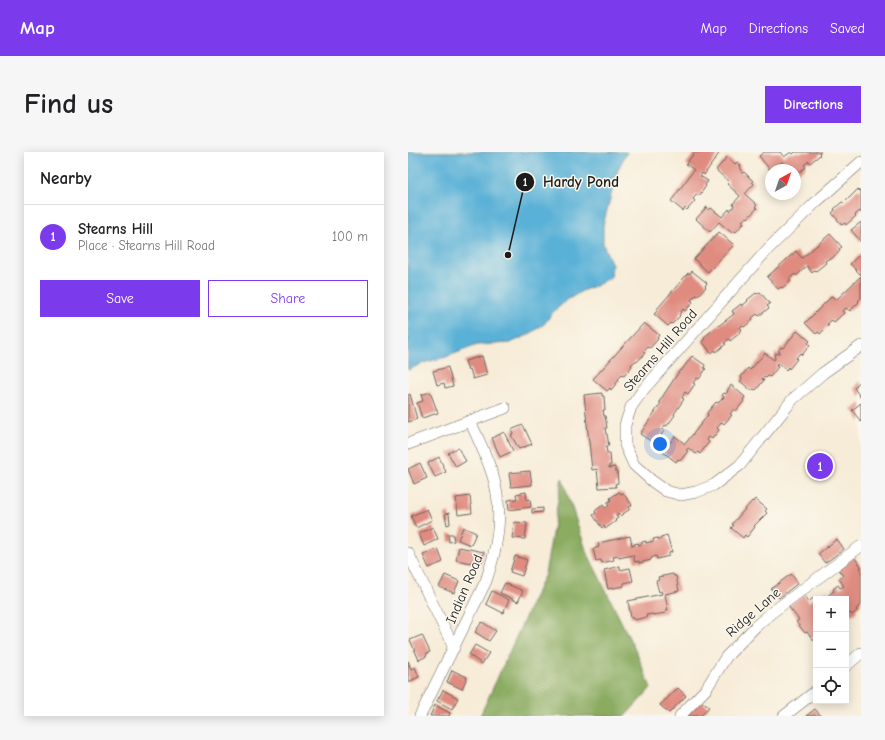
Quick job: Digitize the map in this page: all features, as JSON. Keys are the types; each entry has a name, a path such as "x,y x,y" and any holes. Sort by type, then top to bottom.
{"street":[{"name":"Stearns Hill Road","path":"861,162 815,203 768,249 643,390 631,407 625,425 625,445 634,465 666,491 681,495 714,486 740,465 793,399 823,373 861,346"},
{"path":"408,444 505,408"},
{"name":"Indian Road","path":"420,716 486,581 494,559 498,537 499,509 495,483 488,462 470,421"},
{"name":"Ridge Lane","path":"680,716 706,689 726,657 756,626 771,613 861,546"},
{"path":"408,553 454,648"},
{"path":"849,663 861,652"},
{"path":"784,716 813,692"}],"green space":[{"path":"562,478 586,550 637,654 651,688 625,716 480,716 545,574"}],"water":[{"path":"408,152 627,152 618,169 603,225 603,244 612,265 611,277 567,300 553,312 544,324 528,335 510,343 477,345 446,357 423,363 408,370"}],"building":[{"path":"695,152 720,152 704,175 702,173 700,176 708,181 705,185 706,186 699,196 697,194 693,199 695,201 687,210 685,208 683,211 671,201 694,170 686,164"},
{"path":"764,152 780,152 784,157 791,152 793,154 795,152 821,152 819,154 820,155 810,163 809,161 804,165 806,167 801,171 801,164 784,164 782,162 780,164 765,164 759,156"},
{"path":"727,157 735,164 737,162 741,166 741,172 744,172 753,181 752,182 754,184 745,194 757,205 755,207 757,208 748,218 747,217 742,221 744,223 736,232 734,231 732,233 719,222 710,232 696,219 707,207 709,210 711,208 722,217 729,209 730,211 734,206 733,204 740,196 727,184 729,182 716,170"},
{"path":"858,189 859,191 861,189 861,213 860,211 846,225 845,223 842,225 832,213 835,210 834,209 842,202 844,203"},
{"path":"861,222 861,242 851,230"},
{"path":"719,232 734,245 708,272 694,259"},
{"path":"830,234 842,247 839,249 840,251 831,259 830,258 825,261 826,263 816,271 815,270 812,273 807,266 796,276 795,274 789,279 791,281 782,288 781,287 778,289 767,277 796,251 802,258"},
{"path":"861,253 861,275 850,264"},
{"path":"692,271 707,283 705,286 706,287 698,296 696,295 691,300 693,302 685,311 683,309 679,315 680,316 668,326 654,314 688,273 690,274"},
{"path":"861,276 861,298 858,301 859,302 850,311 846,308 842,311 844,313 834,322 832,320 820,334 818,332 816,334 805,323 832,296 836,300"},
{"path":"760,292 770,304 767,306 769,308 759,316 757,314 752,318 753,320 744,327 740,327 742,330 739,332 740,333 730,341 729,339 724,343 726,344 716,352 715,350 711,353 702,341 705,339 704,337 734,314 732,311 741,304 742,306 756,293 757,294"},
{"path":"644,323 659,335 657,338 658,339 650,348 648,347 643,352 645,353 637,362 635,361 631,365 632,366 624,376 622,375 618,379 619,380 611,390 610,388 607,391 593,379"},
{"path":"797,331 810,341 808,343 810,345 802,355 800,353 789,369 788,367 786,370 778,363 776,366 778,367 770,377 764,377 762,379 764,380 756,390 754,389 752,391 740,381 742,379 741,377 748,368 750,370 765,353 774,360 776,353 778,354 780,352 778,351 781,347 783,348"},
{"path":"482,356 487,375 473,379 470,369 468,370 465,361"},
{"path":"692,356 705,365 704,368 706,369 699,379 697,378 693,383 695,384 688,394 685,392 682,398 684,399 674,414 675,415 667,426 665,425 662,429 664,431 655,444 640,434 661,403 659,402 680,370 681,371"},
{"path":"448,367 453,386 445,388 444,383 437,385 433,371"},
{"path":"861,381 861,398 854,388"},
{"path":"731,385 745,397 743,400 744,401 736,411 734,409 730,414 732,415 724,424 722,422 717,428 719,430 712,439 709,437 707,440 709,442 700,454 698,452 696,454 688,448 686,450 688,451 680,461 678,459 676,462 663,452 675,436 685,444 708,415 707,413 716,402 718,403 724,397 722,395 724,393 726,394"},
{"path":"430,392 438,413 422,418 417,403 423,401 421,395"},
{"path":"602,393 602,396 604,396 605,410 603,410 607,428 605,428 609,446 606,446 607,453 610,453 611,465 609,465 609,468 615,467 615,471 617,471 618,483 615,484 616,487 599,488 597,469 592,470 584,395"},
{"path":"410,394 417,419 408,422 408,395"},
{"path":"861,403 861,422 852,410"},
{"path":"523,425 532,444 519,449 511,435 513,434 511,430"},
{"path":"504,432 513,451 500,457 492,438"},
{"path":"458,448 466,461 456,467 448,453"},
{"path":"439,457 446,472 435,477 428,463"},
{"path":"420,463 427,478 414,484 408,469"},
{"path":"530,471 532,485 511,487 509,473"},
{"path":"526,492 527,500 530,499 531,507 509,510 508,500 517,499 516,494"},
{"path":"619,492 621,494 623,493 632,505 629,507 630,509 620,516 618,513 616,515 618,518 615,520 616,521 605,529 604,526 602,528 593,515 596,513 595,511 603,505 605,508 609,506 607,503 611,500 610,498"},
{"path":"470,496 472,513 458,515 456,498"},
{"path":"755,499 767,509 765,511 767,513 754,526 755,527 747,537 745,535 743,538 731,528 734,525 732,524"},
{"path":"543,508 543,512 532,513 532,509"},
{"path":"427,509 432,520 416,528 411,516"},
{"path":"449,513 450,524 447,525 445,514"},
{"path":"514,522 527,523 525,539 512,538"},
{"path":"433,527 438,539 424,546 419,534"},
{"path":"463,527 476,533 471,545 458,540"},
{"path":"448,534 453,534 454,541 449,542"},
{"path":"667,535 672,552 669,553 669,556 657,559 656,556 651,558 651,560 639,563 639,561 635,562 633,555 619,558 619,556 613,557 614,560 602,563 601,560 596,561 593,549 599,547 598,543 630,536 632,546 638,543 639,545 642,544 642,542 646,541 646,543 654,541 653,539 661,539 661,537"},
{"path":"837,539 844,549 825,563 818,554"},
{"path":"459,547 484,552 481,563 456,560"},
{"path":"438,549 443,562 429,568 423,555"},
{"path":"515,556 527,560 522,576 510,572"},
{"path":"854,557 861,566 861,605 852,615 849,614 849,596 827,596 834,591 833,589 838,585 840,588 844,586 839,579 843,576 837,568"},
{"path":"620,566 620,570 630,568 633,581 624,583 624,586 608,589 604,570"},
{"path":"673,574 676,576 679,591 665,594 668,610 665,611 666,613 646,615 647,617 634,620 634,618 631,618 628,601 662,594 661,591 659,592 656,581 659,580 658,577"},
{"path":"791,574 798,583 779,598 771,589"},
{"path":"445,575 459,581 454,593 439,587"},
{"path":"505,583 523,591 518,602 500,593"},
{"path":"492,591 509,600 503,613 486,604"},
{"path":"804,594 809,602 813,598 813,639 807,632 805,633 796,622 799,620 788,606"},
{"path":"482,622 496,631 489,641 475,632"},
{"path":"422,635 430,652 426,654 427,656 419,660 410,640"},
{"path":"475,645 489,653 482,664 469,655"},
{"path":"408,661 411,669 415,667 419,677 408,682"},
{"path":"452,670 467,677 462,689 447,682"},
{"path":"678,688 686,696 669,713 660,705"},
{"path":"443,690 458,698 452,709 437,701"},
{"path":"699,700 709,707 701,716 686,716"},
{"path":"435,705 450,713 449,716 430,716"},
{"path":"815,709 821,716 806,716"}],"place":[{"name":"Hardy Pond","path":"508,255"},
{"name":"Stearns Hill","path":"820,466"}]}
